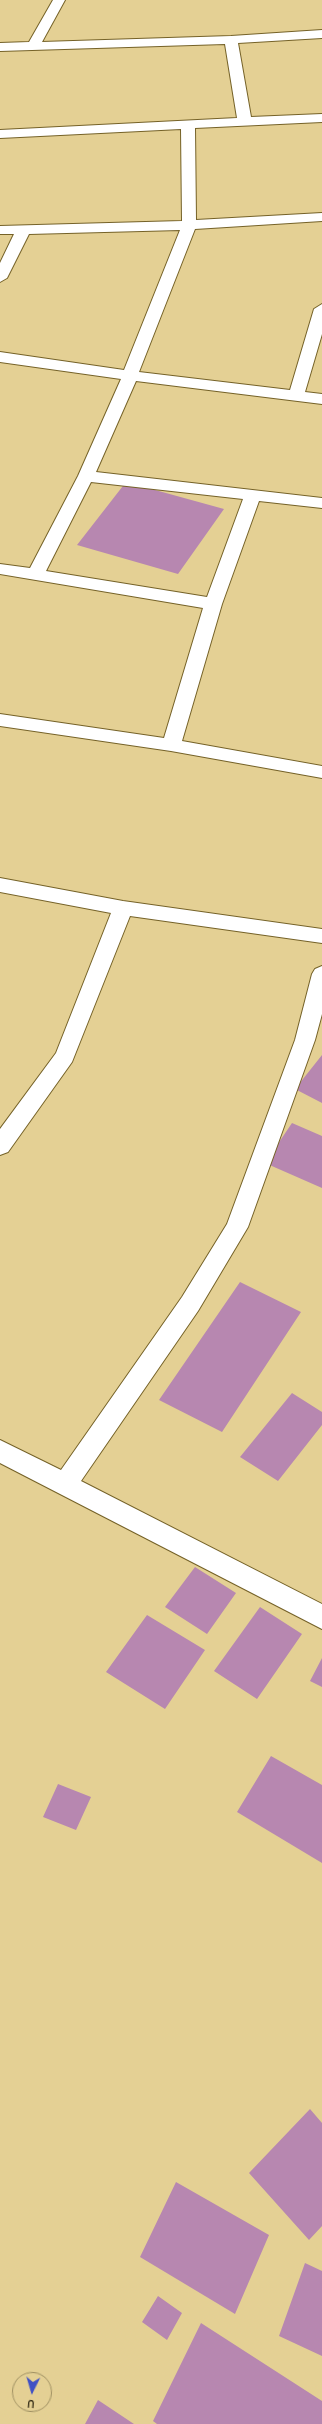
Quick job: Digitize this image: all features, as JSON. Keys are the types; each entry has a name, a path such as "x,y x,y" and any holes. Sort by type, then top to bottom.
{"street":[{"path":"33,46 59,0"},
{"path":"0,47 231,40 322,34"},
{"path":"231,40 245,122"},
{"path":"0,134 322,118"},
{"path":"36,574 86,476 130,376 189,224 188,124"},
{"path":"0,230 189,224 322,217"},
{"path":"0,278 24,230"},
{"path":"296,395 322,309"},
{"path":"0,357 130,376 322,398"},
{"path":"86,476 322,503"},
{"path":"171,745 213,604 253,495"},
{"path":"0,569 213,604"},
{"path":"0,720 171,745 322,772"},
{"path":"0,885 123,908 322,936"},
{"path":"0,1146 65,1056 123,908"},
{"path":"65,1484 190,1304 237,1227 314,1041 322,974"},
{"path":"0,1451 322,1617"}],"building":[{"path":"126,482 224,509 178,574 77,545"},
{"path":"322,1055 322,1103 295,1089"},
{"path":"292,1123 322,1136 322,1188 265,1163"},
{"path":"240,1282 301,1312 222,1432 159,1400"},
{"path":"292,1393 322,1412 322,1425 278,1481 240,1457"},
{"path":"195,1567 236,1593 207,1634 165,1607"},
{"path":"260,1607 302,1634 257,1699 214,1671"},
{"path":"147,1615 205,1650 165,1709 106,1672"},
{"path":"322,1658 322,1687 310,1681"},
{"path":"271,1756 322,1785 322,1863 237,1812"},
{"path":"58,1784 91,1797 76,1830 43,1817"},
{"path":"310,2109 322,2123 322,2226 309,2240 249,2173"},
{"path":"176,2182 269,2235 235,2314 140,2257"},
{"path":"305,2263 322,2271 322,2356 279,2336"},
{"path":"158,2296 182,2313 167,2340 142,2322"},
{"path":"201,2323 322,2401 322,2424 157,2424 153,2421"},
{"path":"98,2400 134,2424 85,2424"}]}
